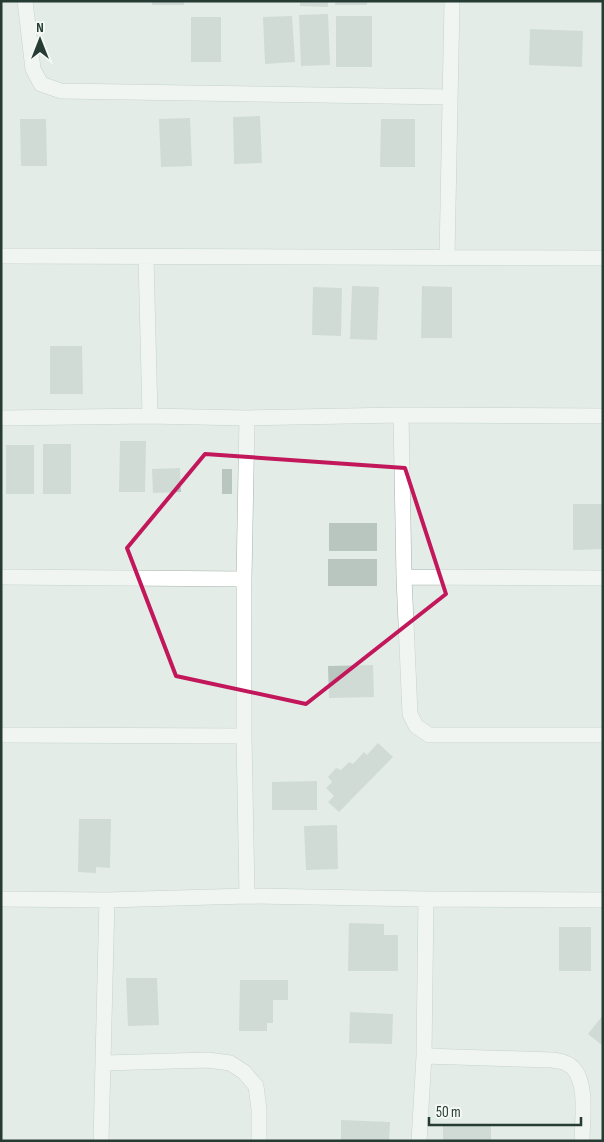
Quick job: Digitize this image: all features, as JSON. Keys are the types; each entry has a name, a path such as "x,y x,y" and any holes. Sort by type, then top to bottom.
{"street":[{"path":"25,1 33,69 41,84 61,91 450,97"},
{"path":"447,257 452,1"},
{"path":"1,256 146,258 603,258"},
{"path":"146,258 150,416"},
{"path":"1,418 150,416 248,418 400,415 603,416"},
{"path":"400,415 410,714 416,726 429,735 603,735"},
{"path":"246,896 244,579 248,418"},
{"path":"1,577 244,579"},
{"path":"404,577 603,578"},
{"path":"1,735 244,736"},
{"path":"1,899 107,900 246,896 603,900"},
{"path":"419,1141 424,1056 426,899"},
{"path":"101,1141 107,900"},
{"path":"424,1056 565,1062 574,1069 580,1080 583,1100 582,1141"},
{"path":"104,1063 208,1060 230,1063 244,1072 256,1086 259,1110 258,1141"}],"highlighted area":[{"path":"205,454 405,468 446,594 306,704 176,676 127,548"}],"building":[{"path":"152,1 184,1 184,5 152,5"},
{"path":"300,1 328,1 328,7 300,6"},
{"path":"335,1 367,1 367,5 335,5"},
{"path":"328,14 330,65 301,66 299,15"},
{"path":"292,16 295,62 265,64 263,17"},
{"path":"336,16 372,16 372,67 336,67"},
{"path":"191,17 221,17 221,62 191,62"},
{"path":"530,29 583,31 582,67 529,65"},
{"path":"260,116 262,163 234,164 233,117"},
{"path":"190,118 192,166 161,167 159,119"},
{"path":"20,119 46,119 47,166 21,166"},
{"path":"381,119 415,119 415,167 380,167"},
{"path":"352,286 379,287 377,340 350,339"},
{"path":"422,286 452,287 452,338 421,338"},
{"path":"313,287 342,288 341,336 312,335"},
{"path":"50,346 82,346 83,394 50,394"},
{"path":"120,441 146,441 145,492 119,492"},
{"path":"43,444 71,444 71,494 43,494"},
{"path":"6,445 34,445 34,494 6,494"},
{"path":"180,468 181,492 153,493 152,469"},
{"path":"222,469 232,469 232,494 222,494"},
{"path":"573,504 603,504 603,549 573,550"},
{"path":"329,523 377,523 377,551 329,551"},
{"path":"328,559 377,559 377,586 328,586"},
{"path":"373,665 374,697 329,698 328,666"},
{"path":"378,743 393,757 339,812 328,802 334,796 326,788 332,782 328,777 336,768 341,770 349,762 353,764 364,752 367,755"},
{"path":"317,781 317,810 272,810 272,782"},
{"path":"79,819 111,819 110,868 96,867 96,873 78,872"},
{"path":"337,825 338,869 306,870 304,826"},
{"path":"349,923 384,924 384,935 398,935 398,971 348,971"},
{"path":"559,927 591,927 591,971 559,971"},
{"path":"126,978 157,978 159,1025 128,1026"},
{"path":"240,980 288,980 288,1000 273,1000 273,1023 267,1023 267,1031 239,1031"},
{"path":"350,1012 393,1014 392,1044 349,1043"},
{"path":"603,1015 603,1046 588,1034"},
{"path":"341,1120 390,1122 389,1141 341,1141"},
{"path":"443,1126 491,1126 491,1141 443,1141"}]}
